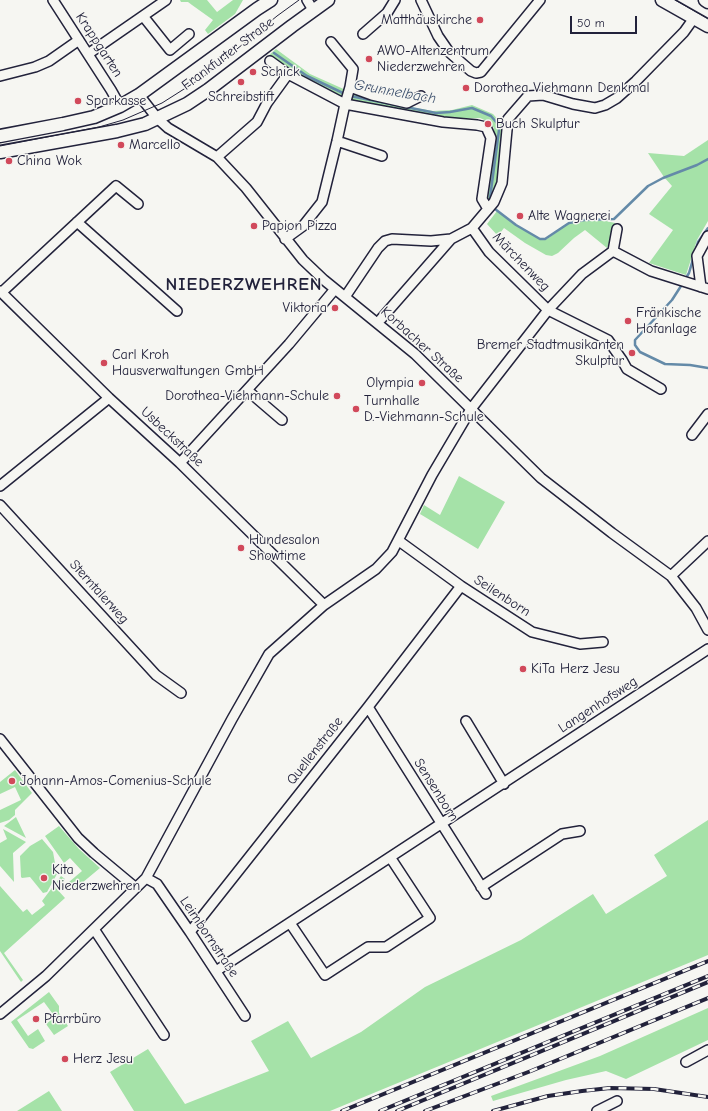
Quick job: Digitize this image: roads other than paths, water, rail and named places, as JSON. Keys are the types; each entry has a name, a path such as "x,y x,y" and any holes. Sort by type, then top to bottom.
{"main road":[{"name":"Frankfurter Straße","path":"0,136 94,117 120,106 139,95 271,0"},
{"name":"Frankfurter Straße","path":"0,152 117,131 145,124 187,104 208,90 311,3 328,0"},
{"path":"662,0 708,26"}],"street":[{"name":"Krappgarten","path":"53,0 120,106"},
{"path":"88,54 166,0"},
{"path":"363,34 387,13 395,0"},
{"path":"421,0 438,36 449,52 471,71 476,73 481,72 540,0"},
{"path":"143,16 170,50 189,34"},
{"path":"345,298 378,248 386,241 392,239 431,241 450,239 472,228 491,206 502,183 508,119 528,96 543,95 573,104 595,108 611,102 636,81 684,32 694,18"},
{"path":"0,76 35,67 49,61 79,40"},
{"path":"285,239 303,226 322,202 337,141 353,69 332,42"},
{"path":"270,61 288,74 345,103 443,122 477,124 486,127 491,138 482,199 491,206"},
{"path":"217,157 257,122 267,103 288,74"},
{"path":"349,89 407,103 421,96"},
{"name":"Korbacher Straße","path":"139,95 157,118 174,133 217,157 246,188 303,260 345,298 415,354 542,478 612,534 671,576 696,608 708,630"},
{"path":"337,141 382,156"},
{"path":"1,291 116,186 138,204"},
{"path":"77,222 177,311"},
{"name":"Märchenweg","path":"472,228 489,252 548,310 608,340 627,369 661,390"},
{"path":"0,1014 46,976 146,878 269,654 324,605 376,569 392,552 432,475 471,409 548,310 582,274 613,250 617,229"},
{"path":"613,250 651,271 700,287 697,256 708,236"},
{"path":"381,319 450,239"},
{"path":"180,464 289,344 335,289"},
{"name":"Usbeckstraße","path":"1,291 324,605"},
{"path":"247,390 282,420"},
{"path":"0,486 110,398"},
{"path":"692,435 708,414"},
{"name":"Sterntalerweg","path":"0,505 156,675 181,694"},
{"name":"Seilenborn","path":"398,540 460,586 532,632 580,644 603,642"},
{"path":"671,576 708,541"},
{"name":"Quellenstraße","path":"190,932 368,708 460,586"},
{"name":"Langenhofsweg","path":"216,971 708,650"},
{"name":"Sensenborn","path":"368,708 483,890 562,834 580,831"},
{"path":"466,721 504,784"},
{"path":"0,739 78,838 136,888"},
{"path":"290,923 325,975 368,947 386,946 430,918 390,857"},
{"name":"Leimbornstraße","path":"146,878 156,884 190,932 244,1016"},
{"path":"94,928 164,1035"},
{"path":"686,1062 708,1050"},
{"path":"597,1111 617,1101"}],"waterway":[{"name":"Grunnelbach","path":"274,53 307,76 345,94"},
{"name":"Grunnelbach","path":"350,96 436,113 472,108 491,116 497,123 499,130 490,198 491,201"},
{"name":"Grunnelbach","path":"493,205 495,209 516,225 540,239 545,239 569,223 584,220 614,219 648,186 708,159"},
{"name":"Grunnelbach","path":"708,228 698,242 689,273 672,300 635,340 635,345 640,352 665,364 690,365 708,368"}],"tram line":[{"path":"0,146 99,127 123,120 162,103 203,77 277,16 299,0"},
{"path":"675,0 708,19"}],"railway":[{"path":"342,1111 708,961"},
{"path":"380,1111 708,976"},
{"path":"397,1111 708,982"},
{"path":"425,1111 531,1071 708,998"},
{"path":"493,1111 548,1096 610,1088 654,1089 708,1097"}],"place":[{"name":"Matthäuskirche","path":"480,20"},
{"name":"AWO-Altenzentrum Niederzwehren","path":"369,59"},
{"name":"Schick","path":"253,72"},
{"name":"Schreibstift","path":"241,82"},
{"name":"Dorothea Viehmann Denkmal","path":"466,88"},
{"name":"Sparkasse","path":"78,101"},
{"name":"Buch Skulptur","path":"488,124"},
{"name":"Marcello","path":"121,145"},
{"name":"China Wok","path":"9,161"},
{"name":"Alte Wagnerei","path":"520,216"},
{"name":"Papion Pizza","path":"254,226"},
{"name":"Viktoria","path":"335,308"},
{"name":"Fränkische Hofanlage","path":"628,321"},
{"name":"Bremer Stadtmusikanten Skulptur","path":"632,353"},
{"name":"Carl Kroh Hausverwaltungen GmbH","path":"104,363"},
{"name":"Olympia","path":"422,383"},
{"name":"Dorothea-Viehmann-Schule","path":"337,396"},
{"name":"Turnhalle D.-Viehmann-Schule","path":"356,409"},
{"name":"Hundesalon Showtime","path":"241,548"},
{"name":"KiTa Herz Jesu","path":"523,669"},
{"name":"Johann-Amos-Comenius-Schule","path":"12,781"},
{"name":"Kita Niederzwehren","path":"44,878"},
{"name":"Pfarrbüro","path":"36,1019"},
{"name":"Herz Jesu","path":"65,1059"}],"district":[{"name":"NIEDERZWEHREN","path":"244,285"}]}
